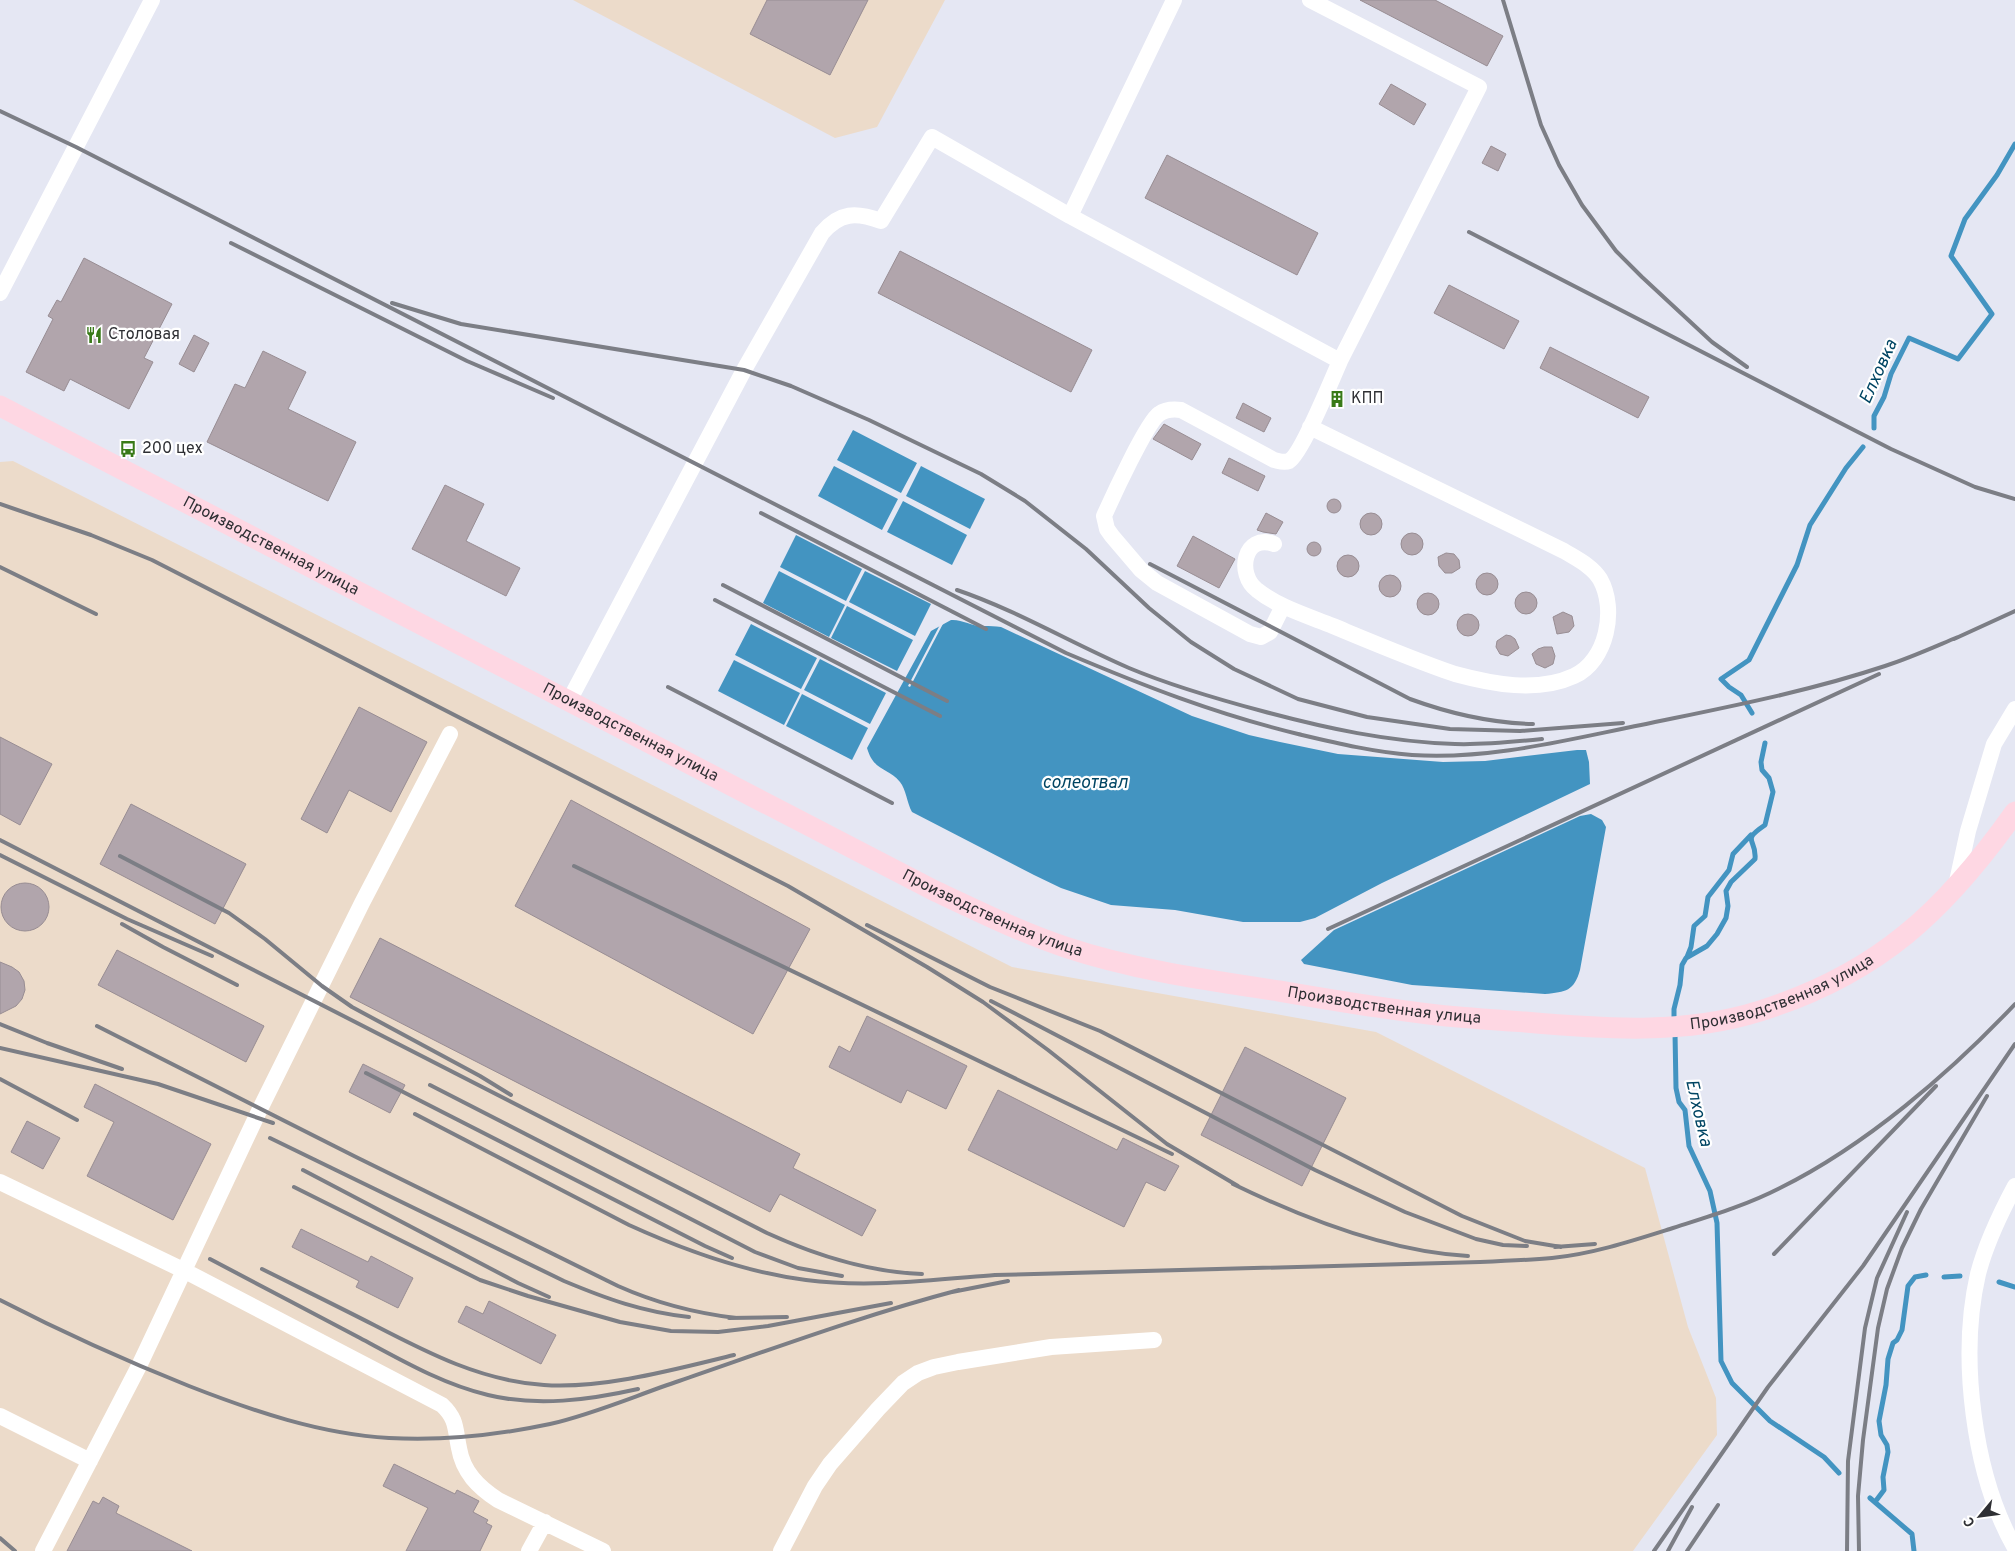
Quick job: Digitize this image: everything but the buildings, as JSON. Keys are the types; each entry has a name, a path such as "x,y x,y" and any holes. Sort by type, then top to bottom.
{"main road":[{"name":"Производственная улица","path":"0,406 935,891 999,922 1066,947 1124,964 1183,976 1436,1015 1555,1025 1653,1028 1694,1026 1760,1011 1838,980 1883,953 1911,932 1956,888 1992,845 2015,812"}],"street":[{"path":"0,293 152,0"},
{"path":"1070,216 1174,0"},
{"path":"1283,606 1270,632 1261,637 1250,634 1149,577 1112,536 1107,528 1104,516 1148,428 1158,414 1166,411 1181,410 1274,460 1284,462 1294,457 1340,361 1479,87 1310,0"},
{"path":"569,700 744,370 822,233 830,224 852,215 863,214 881,221 932,138 1070,216 1340,361"},
{"path":"1274,544 1262,541 1249,551 1244,567 1248,578 1256,590 1283,606 1439,668 1477,680 1514,685 1530,685 1560,681 1584,671 1600,652 1607,622 1605,592 1600,579 1586,564 1564,551 1310,427"},
{"path":"1956,888 1968,831 1994,744 2015,709"},
{"path":"43,1551 138,1366 362,903 450,734"},
{"path":"0,1182 183,1270 442,1405 451,1413 455,1421 459,1450 468,1473 474,1482 498,1500 603,1551"},
{"path":"2015,1186 1998,1216 1978,1274 1969,1334 1970,1385 1974,1423 1996,1507 2015,1548"},
{"path":"782,1551 814,1486 830,1464 903,1383 918,1373 934,1367 958,1362 1051,1347 1154,1340"},
{"path":"0,1416 90,1461"},
{"path":"529,1551 545,1522"}],"shaded area":[{"path":"573,0 945,0 877,127 835,138"},
{"path":"13,461 1012,967 1376,1032 1645,1168 1688,1327 1716,1398 1717,1435 1633,1551 0,1551 0,462"}],"water":[{"path":"853,430 917,463 901,493 837,460"},
{"path":"834,466 898,499 882,530 818,496"},
{"path":"921,466 985,499 970,529 906,496"},
{"path":"903,501 967,535 952,565 887,532"},
{"path":"796,535 862,569 846,601 780,567"},
{"path":"779,571 845,605 829,637 763,603"},
{"path":"865,571 931,604 915,636 849,602"},
{"path":"847,606 913,640 897,671 831,638"},
{"name":"солеотвал","path":"951,620 980,626 1001,627 1192,716 1249,735 1338,754 1443,762 1485,761 1586,750 1589,762 1590,784 1382,883 1315,918 1300,922 1243,922 1175,910 1111,905 1061,888 912,812 900,782 877,765 870,756 867,748 931,631"},
{"path":"751,624 817,658 801,689 735,655"},
{"path":"820,659 886,693 870,724 804,690"},
{"path":"734,660 800,693 784,725 718,691"},
{"path":"802,694 868,728 852,760 786,726"},
{"path":"1591,814 1602,820 1606,827 1580,970 1575,982 1568,989 1545,994 1412,985 1304,964 1301,960 1334,930 1580,816"}],"pier":[{"path":"945,620 910,687 908,686 942,621"}],"waterway":[{"name":"Елховка","path":"1874,428 1874,416 1884,397 1891,374 1909,338 1958,359 1992,314 1951,256 1965,219 1997,175 2015,144"},
{"name":"Елховка","path":"1752,713 1741,695 1721,679 1749,660 1797,565 1810,525 1846,468 1863,447"},
{"name":"Елховка","path":"1674,1022 1674,1009 1680,985 1682,965 1686,958 1707,946 1717,934 1726,918 1728,906 1726,891 1731,882 1755,859 1751,838 1757,830 1765,825 1773,792 1769,778 1762,770 1761,762 1765,743"},
{"path":"1687,957 1691,947 1694,926 1705,916 1708,897 1729,870 1733,854 1751,835"},
{"name":"Елховка","path":"1675,1033 1676,1088 1679,1102 1685,1110 1689,1146 1710,1191 1717,1223 1721,1361 1732,1383 1770,1421 1824,1457 1839,1473"},
{"path":"1875,1502 1884,1490 1883,1477 1888,1452 1887,1445 1881,1435 1879,1421 1886,1385 1888,1359 1893,1343 1897,1340 1902,1330 1908,1286 1915,1277 1926,1275"},
{"path":"1944,1277 1960,1276"},
{"path":"1999,1282 2015,1287"},
{"name":"Елховка","path":"1870,1498 1912,1534 1914,1551"}],"railway":[{"path":"1503,0 1541,125 1559,165 1582,205 1616,251 1642,277 1712,342 1747,367"},
{"path":"0,111 76,147 1066,653 1124,677 1238,718 1340,744 1397,754 1441,756 1499,752 1585,737 1795,692 1885,666 1958,637"},
{"path":"1469,232 1891,449 1975,487 2015,499"},
{"path":"231,243 467,361 553,398"},
{"path":"392,303 461,324 744,370 791,386 869,420 981,474 1025,501 1086,549 1149,608 1191,642 1234,669 1298,699 1367,717 1450,729 1520,731 1623,723"},
{"path":"0,504 91,535 152,560 788,886 983,1002 1048,1050 1167,1144 1238,1186"},
{"path":"761,513 986,629"},
{"path":"1150,564 1410,699 1471,717 1501,722 1533,724"},
{"path":"0,567 96,614"},
{"path":"723,585 947,701"},
{"path":"957,590 1001,607 1145,675 1211,697 1286,717 1357,733 1430,743 1477,744 1542,739"},
{"path":"715,600 940,716"},
{"path":"1954,639 2015,611"},
{"path":"1328,929 1879,674"},
{"path":"668,687 892,803"},
{"path":"0,840 767,1233 843,1261 882,1270 922,1274"},
{"path":"0,855 127,919 212,956"},
{"path":"120,856 229,913 265,939 322,986 352,1007 480,1076 511,1095"},
{"path":"574,866 1172,1154"},
{"path":"122,924 237,985"},
{"path":"867,925 990,987 1100,1031 1462,1216 1525,1241 1561,1247"},
{"path":"991,1001 1315,1170 1405,1212 1476,1239 1503,1245 1527,1246"},
{"path":"415,1114 629,1225 650,1234 694,1252 738,1266 806,1280 877,1283 995,1275 1480,1262 1552,1258 1597,1250 1627,1242 1726,1211 1780,1188 1812,1171 1875,1130 1905,1106 1963,1056 2015,1004"},
{"path":"0,1024 47,1043 122,1069"},
{"path":"97,1026 356,1157 618,1286 676,1306 736,1318"},
{"path":"1654,1551 1768,1387 1863,1266 2015,1044"},
{"path":"0,1048 158,1084 273,1123"},
{"path":"366,1073 732,1258"},
{"path":"0,1079 77,1120"},
{"path":"430,1085 755,1252 798,1268 842,1276"},
{"path":"1774,1254 1936,1086"},
{"path":"1859,1551 1858,1496 1863,1440 1878,1328 1887,1289 1902,1248 1921,1209 1987,1096"},
{"path":"270,1138 564,1281 625,1304 656,1312 689,1317"},
{"path":"303,1170 518,1283 549,1297"},
{"path":"1233,1184 1317,1221 1347,1231 1408,1248 1468,1256"},
{"path":"294,1187 480,1280 528,1296 620,1322 671,1331 718,1332 768,1326 891,1303"},
{"path":"1847,1551 1848,1461 1865,1328 1877,1278 1907,1212"},
{"path":"1555,1247 1595,1244"},
{"path":"210,1259 406,1363 454,1385 488,1395 525,1401 582,1399 638,1389"},
{"path":"262,1269 415,1346 456,1364 499,1378 544,1385 591,1384 640,1377 734,1355"},
{"path":"952,1292 1008,1281"},
{"path":"0,1300 141,1366 189,1386 262,1412 338,1432 363,1436 429,1439 490,1434 566,1420 818,1333 888,1310 959,1290"},
{"path":"729,1318 787,1317"},
{"path":"1687,1551 1718,1505"},
{"path":"1668,1551 1692,1507"},
{"path":"0,1538 15,1551"}],"place":[{"name":"Cтоловая","path":"94,335"},
{"name":"КПП","path":"1337,399"},
{"name":"200 цех","path":"128,449"}]}
